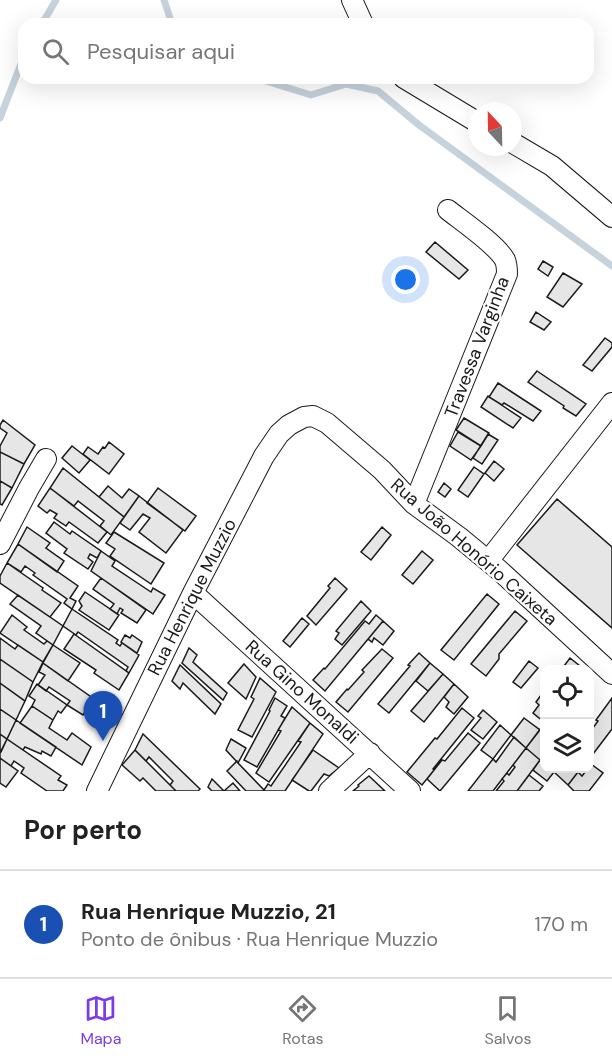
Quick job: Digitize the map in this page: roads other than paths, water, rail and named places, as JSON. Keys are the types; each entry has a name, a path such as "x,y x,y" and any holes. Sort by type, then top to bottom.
{"street":[{"path":"352,0 360,18"},
{"path":"414,84 468,117"},
{"path":"522,148 552,166 612,217"},
{"name":"Travessa Varginha","path":"414,504 507,274 504,258 496,249 447,210"},
{"path":"488,561 612,403"},
{"name":"Rua João Honório Caixeta","path":"304,417 313,416 327,423 382,470 414,504 500,570 612,674"},
{"name":"Rua Henrique Muzzio","path":"97,791 193,593 272,444 289,425 304,417"},
{"path":"0,544 46,459"},
{"name":"Rua Gino Monaldi","path":"193,593 410,791"},
{"path":"329,791 370,753"}],"waterway":[{"path":"46,18 56,0"},
{"path":"164,0 170,18"},
{"path":"0,118 18,72"},
{"path":"275,84 311,95 346,84"},
{"path":"346,84 378,91 419,125 612,266"}],"place":[{"name":"Rua Henrique Muzzio, 21","path":"103,741"}]}
